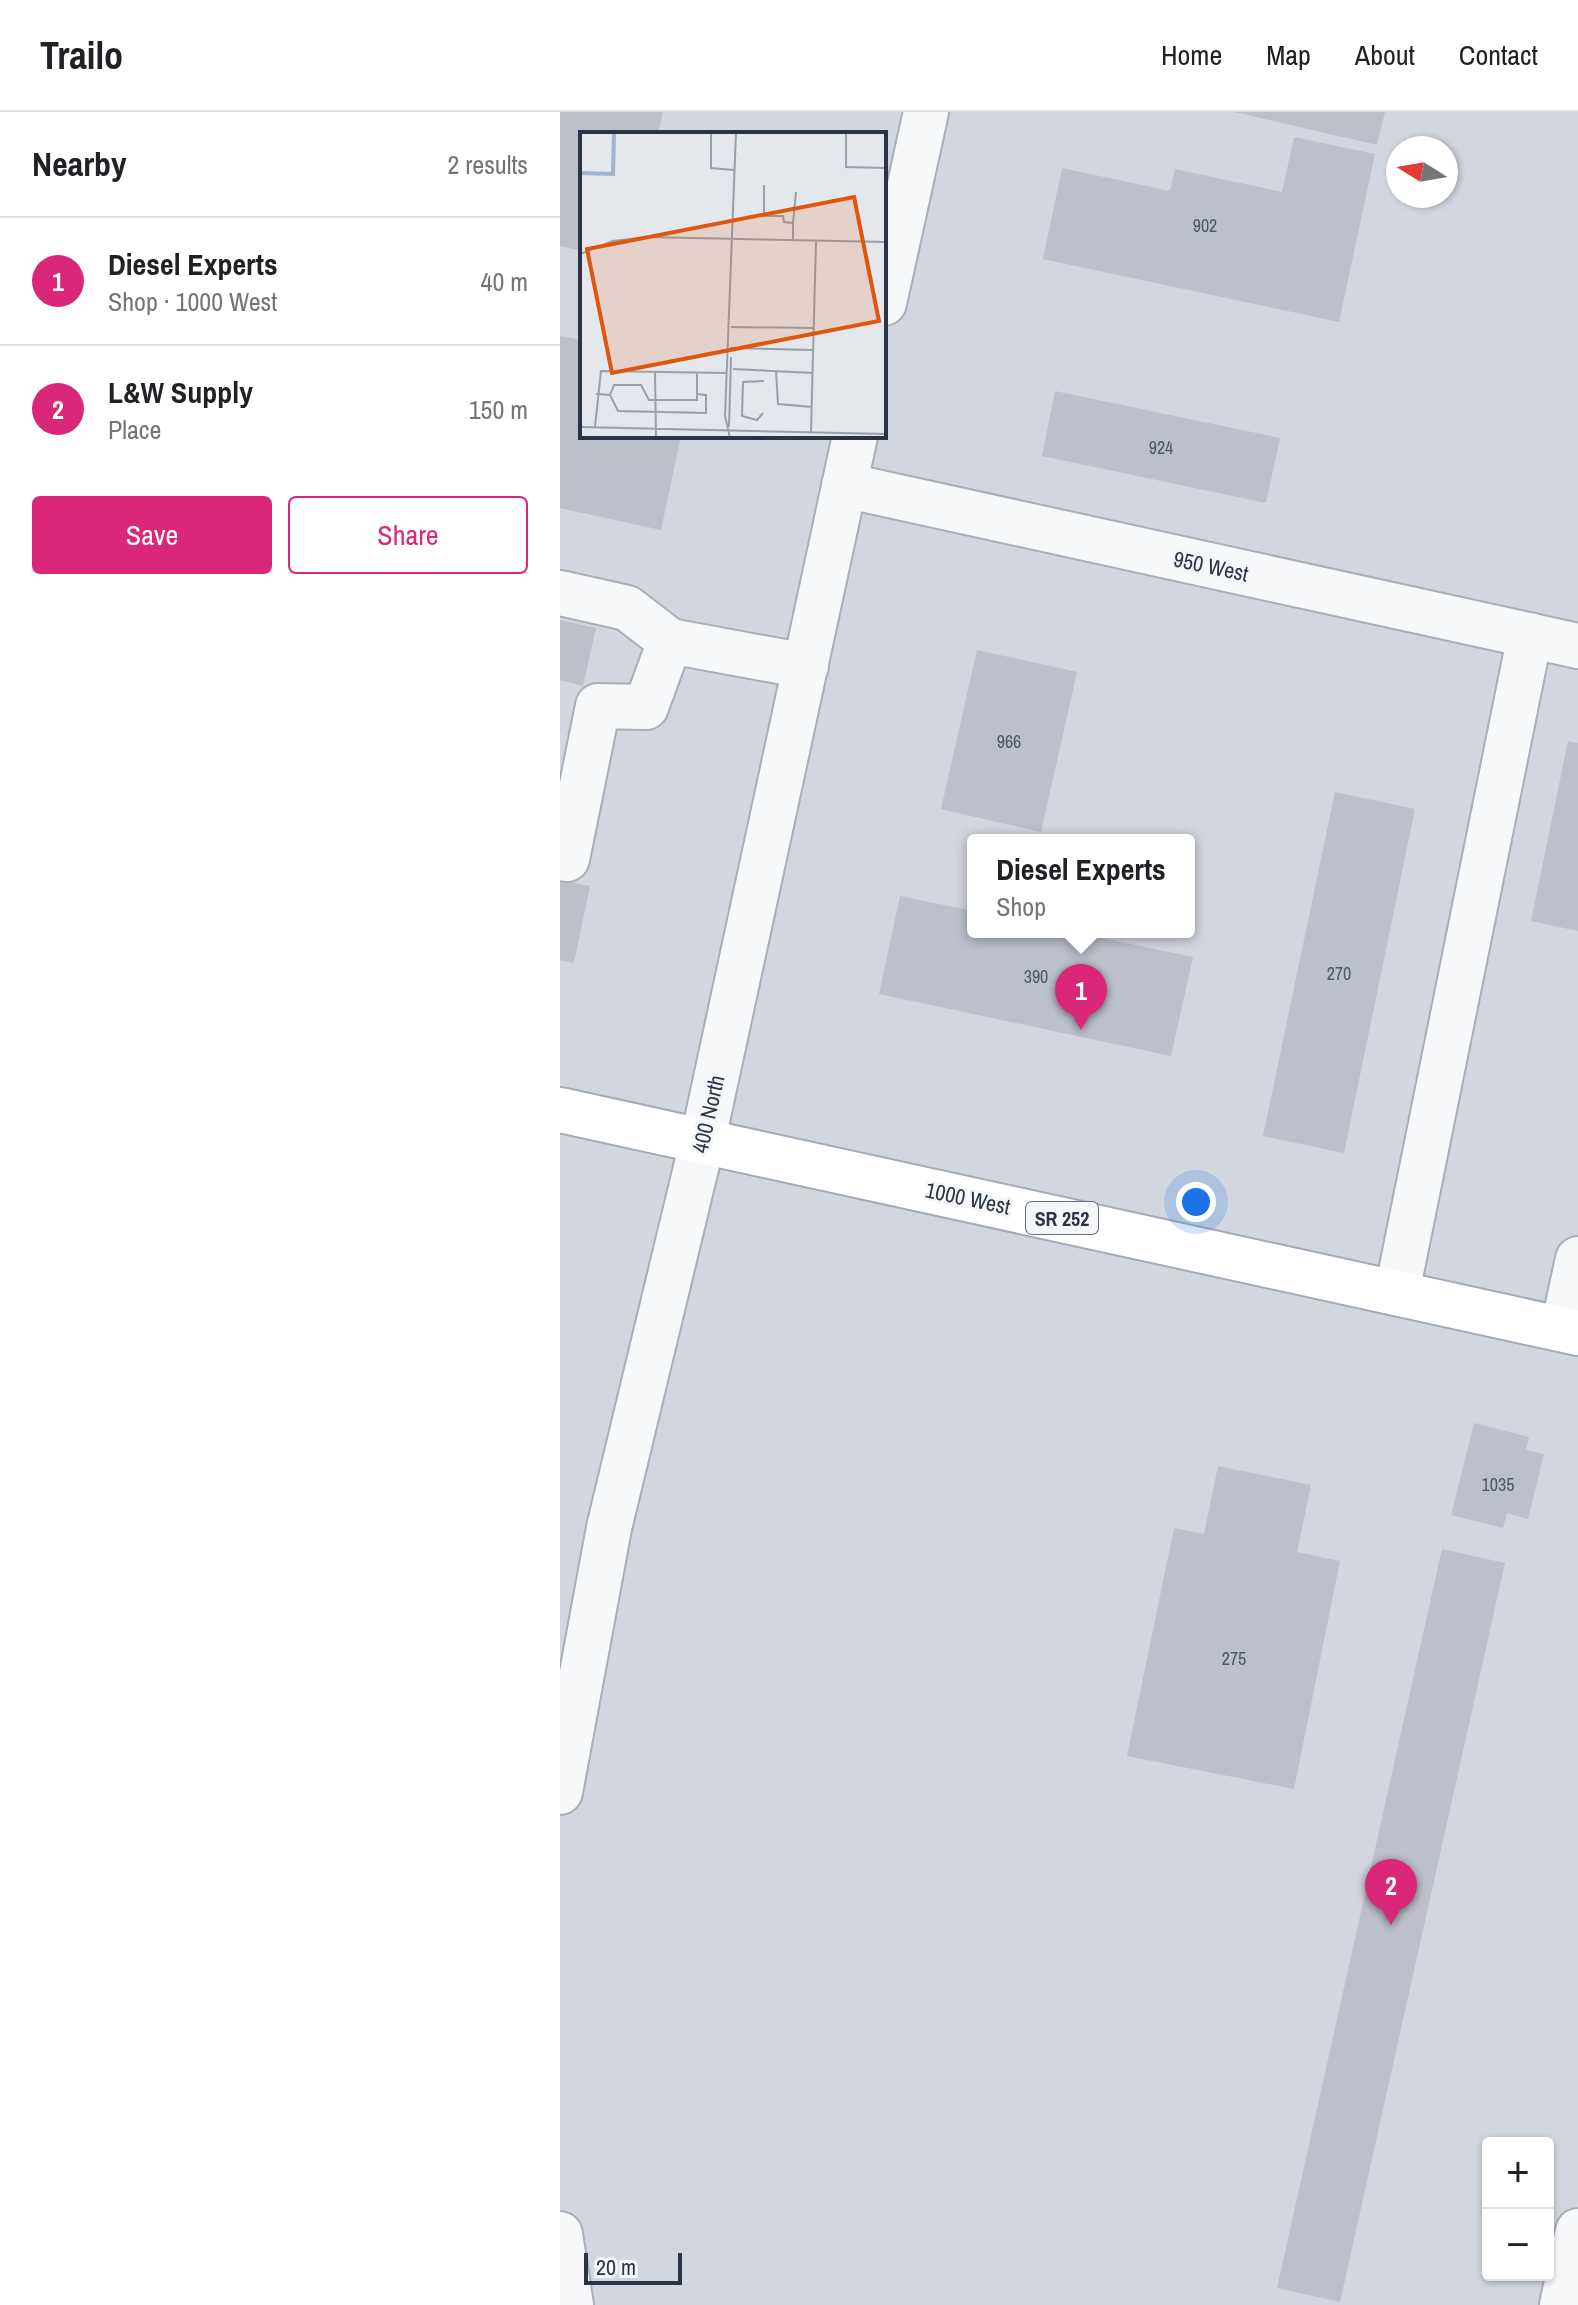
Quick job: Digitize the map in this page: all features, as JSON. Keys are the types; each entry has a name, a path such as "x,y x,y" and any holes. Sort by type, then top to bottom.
{"main road":[{"name":"1000 West","path":"560,1110 1573,1330"}],"street":[{"path":"886,294 926,112"},
{"name":"400 North","path":"560,1792 609,1528 703,1139 855,438"},
{"name":"950 West","path":"844,485 1578,646"},
{"path":"560,593 627,608 670,641 806,666"},
{"path":"1397,1292 1530,635"},
{"path":"560,858 567,859 598,706 646,707 670,641"},
{"path":"1573,1330 1578,1259"},
{"path":"1562,2305 1578,2231"},
{"path":"560,2234 571,2305"}],"shaded area":[{"path":"560,112 1578,112 1578,2305 560,2305"}],"building":[{"path":"560,112 663,112 658,132 580,132 580,251 560,246"},
{"path":"1234,112 1385,112 1377,145"},
{"path":"1294,137 1375,154 1339,322 1043,259 1062,168 1170,191 1175,169 1282,192"},
{"path":"560,336 580,340 580,438 681,438 661,530 560,508"},
{"path":"1055,391 1280,438 1266,503 1042,456"},
{"path":"560,620 596,628 583,686 560,680"},
{"path":"977,650 1077,672 1041,832 941,809"},
{"path":"1568,741 1578,743 1578,931 1531,921"},
{"path":"1335,792 1415,809 1344,1153 1263,1136"},
{"path":"560,880 590,886 574,963 560,960"},
{"path":"900,896 967,910 967,938 1102,938 1193,957 1171,1056 879,994"},
{"path":"1474,1423 1529,1437 1526,1450 1544,1454 1528,1519 1507,1513 1503,1528 1451,1515"},
{"path":"1218,1466 1311,1485 1297,1552 1340,1561 1294,1789 1127,1756 1174,1528 1204,1534"},
{"path":"1442,1549 1505,1563 1340,2302 1277,2288"}],"place":[{"name":"Diesel Experts","path":"1081,1030"},
{"name":"L&W Supply","path":"1391,1925"}]}
